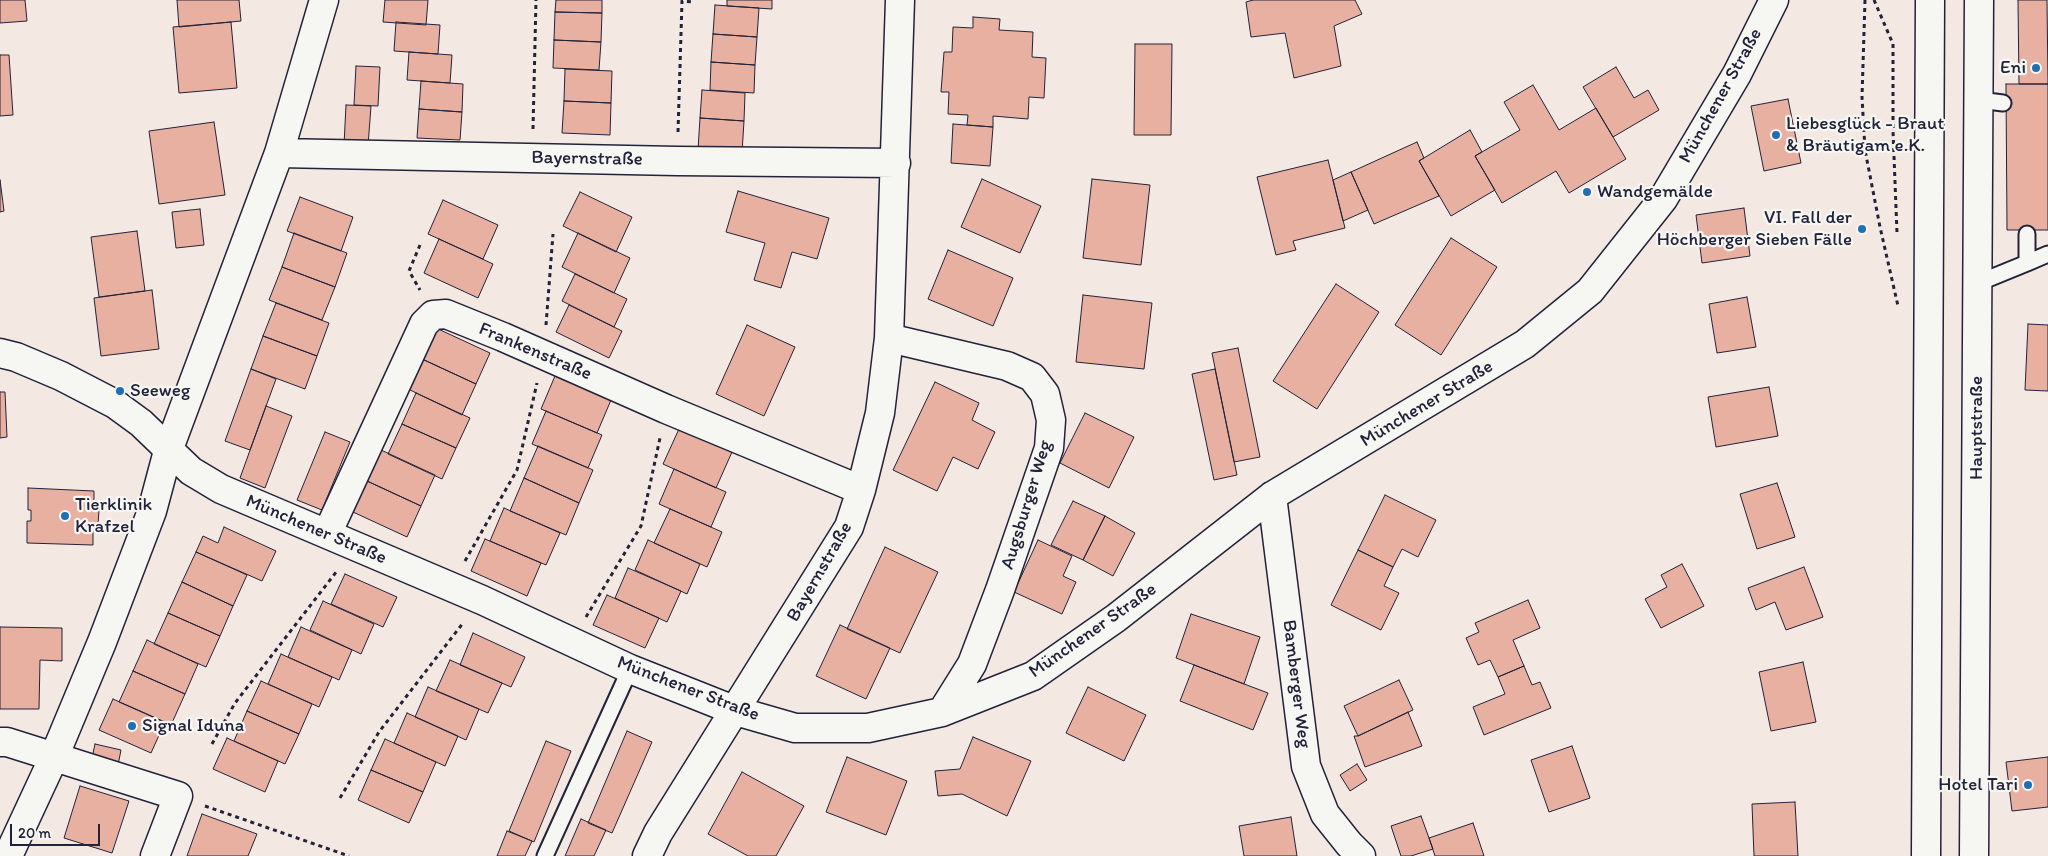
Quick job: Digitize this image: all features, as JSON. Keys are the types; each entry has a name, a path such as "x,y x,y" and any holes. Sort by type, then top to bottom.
{"street":[{"path":"8,856 54,757 102,642 149,520 168,450 279,153 324,0"},
{"name":"Bayernstraße","path":"646,856 658,833 736,711 849,527 861,490 880,413 890,338 900,0"},
{"name":"Münchener Straße","path":"0,353 16,357 62,376 115,404 142,424 191,472 221,489 482,600 630,669 736,711 795,728 868,728 942,712 1034,676 1116,618 1272,496 1525,344 1590,291 1663,199 1737,74 1774,0"},
{"path":"1926,856 1930,0"},
{"name":"Hauptstraße","path":"1974,856 1978,283 1991,101 1979,0"},
{"name":"Bayernstraße","path":"279,153 676,161 896,163"},
{"name":"Frankenstraße","path":"434,315 446,314 666,409 861,490"},
{"path":"327,534 424,324 434,315"},
{"name":"Augsburger Weg","path":"890,338 1007,366 1032,376 1045,394 1051,420 1049,448 997,600 972,664 942,712"},
{"name":"Bamberger Weg","path":"1272,496 1306,766 1325,814 1349,844 1362,856"},
{"path":"0,742 6,742 178,796 155,856"}],"lane":[{"path":"2026,263 2027,234"},
{"path":"1978,283 2048,254"},
{"path":"545,856 630,669"}],"path":[{"path":"532,158 536,0"},
{"path":"676,161 682,1 693,2 693,0"},
{"path":"1864,0 1862,97 1865,150 1880,228 1899,310"},
{"path":"1874,0 1893,44 1896,222"},
{"path":"450,587 517,470 544,355 553,234"},
{"path":"420,245 409,271 434,315"},
{"path":"571,641 641,526 666,409"},
{"path":"212,744 235,703 356,546"},
{"path":"340,798 379,732 482,600"},
{"path":"178,796 349,856"}],"building":[{"path":"0,0 25,0 27,21 0,23"},
{"path":"177,0 239,0 241,21 179,27"},
{"path":"385,0 428,0 426,25 383,22"},
{"path":"556,0 602,0 602,13 555,12"},
{"path":"727,0 772,0 772,9 727,6"},
{"path":"1253,0 1355,0 1362,14 1334,26 1341,66 1294,78 1285,33 1251,37 1246,2"},
{"path":"2018,0 2047,0 2048,84 2019,84"},
{"path":"715,5 759,8 757,37 713,34"},
{"path":"555,12 602,13 601,42 554,40"},
{"path":"973,17 1000,19 999,30 1033,32 1032,57 1046,58 1044,98 1029,97 1028,119 993,116 993,127 967,125 968,115 948,114 949,92 941,92 944,52 952,52 953,27 973,28"},
{"path":"231,22 237,88 179,93 173,27"},
{"path":"396,22 440,25 438,54 394,51"},
{"path":"713,34 757,37 755,65 711,62"},
{"path":"554,40 601,42 599,70 553,68"},
{"path":"1135,44 1172,44 1171,135 1134,135"},
{"path":"409,52 452,55 450,83 407,80"},
{"path":"0,55 9,55 13,115 0,116"},
{"path":"711,62 755,65 754,93 710,90"},
{"path":"356,66 380,67 378,106 354,105"},
{"path":"1616,67 1634,98 1648,90 1659,110 1613,137 1583,87"},
{"path":"565,69 612,71 611,103 564,101"},
{"path":"421,81 463,84 462,112 419,109"},
{"path":"2006,84 2048,84 2048,230 2007,230"},
{"path":"1533,85 1559,130 1596,108 1626,159 1569,193 1556,171 1502,203 1475,156 1520,130 1504,102"},
{"path":"702,90 745,93 744,121 700,118"},
{"name":"Liebesglück - Braut & Bräutigam e.K.","path":"1788,99 1801,163 1764,171 1751,106"},
{"path":"564,101 611,103 610,135 562,133"},
{"path":"346,105 371,106 368,146 344,145"},
{"path":"419,109 462,112 460,140 417,138"},
{"path":"700,118 744,121 742,153 698,150"},
{"path":"214,122 225,195 159,204 149,131"},
{"path":"953,124 993,127 990,166 951,163"},
{"path":"1470,130 1482,152 1475,156 1495,190 1451,216 1419,161"},
{"path":"1417,142 1424,158 1419,161 1439,196 1374,224 1351,172"},
{"path":"1328,160 1345,228 1293,241 1296,250 1276,255 1257,177"},
{"path":"1351,172 1368,210 1343,221 1333,180"},
{"path":"982,179 1041,206 1020,253 961,227"},
{"path":"1092,179 1150,185 1141,265 1083,258"},
{"path":"0,180 4,211 0,212"},
{"path":"738,191 829,218 817,259 792,252 781,288 754,280 765,243 726,232"},
{"path":"580,192 632,217 616,252 563,226"},
{"path":"300,197 353,217 341,251 287,231"},
{"path":"443,200 498,225 483,259 428,234"},
{"path":"1744,208 1750,256 1702,263 1696,215"},
{"path":"200,209 204,245 176,248 172,212"},
{"path":"137,231 145,291 99,297 91,237"},
{"path":"294,233 347,253 335,287 282,267"},
{"path":"578,233 630,258 614,293 562,267"},
{"path":"1451,238 1497,267 1441,355 1395,325"},
{"path":"439,239 493,264 478,298 424,273"},
{"path":"948,250 1013,278 993,326 928,299"},
{"path":"282,267 335,287 322,320 269,300"},
{"path":"575,274 627,299 614,327 562,301"},
{"path":"1336,284 1379,312 1317,409 1273,381"},
{"path":"152,290 159,349 101,356 94,298"},
{"path":"1083,295 1152,303 1144,369 1076,362"},
{"path":"1747,297 1756,347 1717,353 1709,304"},
{"path":"276,303 329,323 317,356 263,336"},
{"path":"569,305 622,331 609,358 556,332"},
{"path":"2028,324 2048,325 2048,391 2025,390"},
{"path":"747,325 795,347 764,416 716,394"},
{"path":"436,328 490,353 476,384 422,359"},
{"path":"263,336 317,356 305,389 251,369"},
{"path":"1238,348 1260,457 1234,462 1212,353"},
{"path":"422,359 476,384 462,415 408,389"},
{"path":"251,369 276,379 250,450 225,441"},
{"path":"1215,369 1237,475 1214,480 1192,374"},
{"path":"555,376 611,400 597,433 541,409"},
{"path":"935,382 979,403 972,420 995,432 978,469 953,457 937,491 893,470"},
{"path":"1769,387 1778,436 1716,447 1708,397"},
{"path":"0,392 5,392 7,437 0,438"},
{"path":"416,393 470,418 456,448 402,424"},
{"path":"266,406 292,416 265,488 240,478"},
{"path":"546,411 602,435 588,468 532,444"},
{"path":"1085,413 1134,437 1109,488 1060,463"},
{"path":"402,424 456,448 442,479 388,454"},
{"path":"679,429 732,452 716,488 663,464"},
{"path":"325,432 350,442 322,510 297,500"},
{"path":"538,446 593,470 579,503 524,478"},
{"path":"381,450 435,475 421,506 367,481"},
{"path":"674,469 726,492 711,527 659,504"},
{"path":"524,478 579,503 566,535 510,511"},
{"path":"367,481 421,506 407,537 353,512"},
{"path":"1777,483 1795,537 1757,549 1740,494"},
{"name":"Tierklinik Krafzel","path":"28,488 94,491 94,510 99,510 98,525 93,525 93,545 27,543 27,521 31,521 31,510 28,510"},
{"path":"1385,495 1436,520 1418,557 1402,549 1393,567 1358,550"},
{"path":"1073,501 1105,516 1083,560 1051,545"},
{"path":"504,508 560,533 546,565 490,541"},
{"path":"670,509 722,532 707,567 654,543"},
{"path":"1105,516 1135,533 1113,576 1083,560"},
{"path":"224,527 276,551 262,581 196,552 203,536 218,543"},
{"path":"485,539 541,563 527,596 471,571"},
{"path":"648,540 700,564 687,594 635,570"},
{"path":"1038,540 1072,556 1063,576 1076,582 1062,614 1014,592"},
{"path":"885,547 938,572 900,653 847,629"},
{"path":"1358,550 1393,567 1384,586 1399,593 1381,630 1331,605"},
{"path":"196,552 247,575 233,606 182,582"},
{"path":"1682,564 1704,606 1661,628 1645,599 1667,587 1661,575"},
{"path":"1804,567 1823,617 1786,630 1775,602 1756,610 1748,588"},
{"path":"628,568 681,591 667,622 615,598"},
{"path":"345,574 397,597 383,627 331,604"},
{"path":"182,582 233,606 220,636 168,613"},
{"path":"607,595 659,618 645,648 593,625"},
{"path":"1528,600 1540,628 1513,640 1524,666 1498,677 1490,660 1478,665 1466,638 1479,632 1475,623"},
{"path":"323,601 374,624 361,654 310,630"},
{"path":"168,613 220,636 206,667 154,644"},
{"path":"1191,614 1260,637 1244,684 1176,658"},
{"path":"840,625 890,648 866,699 816,676"},
{"path":"0,627 62,628 62,661 40,660 39,709 0,709"},
{"path":"301,627 352,650 339,680 288,657"},
{"path":"473,633 525,657 511,687 460,665"},
{"path":"147,640 198,664 185,694 133,671"},
{"path":"281,654 332,677 319,707 268,684"},
{"path":"450,660 502,683 488,713 436,691"},
{"path":"1803,662 1816,722 1771,731 1759,672"},
{"path":"1194,665 1268,693 1253,730 1180,701"},
{"path":"1524,666 1532,685 1540,682 1551,708 1484,735 1473,707 1505,694 1498,677"},
{"path":"133,671 185,694 171,725 119,702"},
{"path":"1399,680 1413,710 1358,736 1344,706"},
{"path":"261,681 312,704 299,734 247,711"},
{"path":"428,687 479,709 466,740 415,717"},
{"path":"1088,687 1146,715 1124,761 1066,733"},
{"name":"Signal Iduna","path":"113,699 165,722 151,753 99,730"},
{"path":"247,711 299,734 285,764 234,741"},
{"path":"1408,712 1422,746 1365,767 1354,736 1358,736"},
{"path":"407,713 458,736 445,766 394,743"},
{"path":"627,731 652,742 612,833 588,823"},
{"path":"973,737 1031,761 1007,816 962,794 938,796 935,771 960,769"},
{"path":"227,738 278,761 265,792 213,769"},
{"path":"385,739 436,762 423,792 371,770"},
{"path":"546,741 571,751 534,842 509,831"},
{"path":"95,744 121,750 118,765 92,758"},
{"path":"1572,746 1590,798 1549,812 1531,760"},
{"path":"847,757 907,781 886,835 826,812"},
{"name":"Hotel Tari","path":"2048,757 2048,807 2012,811 2006,762"},
{"path":"1357,764 1367,780 1350,791 1340,775"},
{"path":"371,770 423,792 409,823 358,800"},
{"path":"742,772 804,806 776,856 748,856 708,834"},
{"path":"80,786 129,801 112,853 64,838"},
{"path":"1795,802 1798,856 1754,856 1752,804"},
{"path":"202,814 257,834 248,856 187,856"},
{"path":"1421,816 1433,849 1411,856 1401,856 1391,826"},
{"path":"1291,817 1297,856 1244,856 1239,826"},
{"path":"581,819 606,830 594,856 565,856"},
{"path":"1473,823 1484,856 1435,856 1429,838"},
{"path":"507,831 532,841 525,856 497,856"}],"place":[{"name":"Eni","path":"2036,68"},
{"name":"Liebesglück - Braut & Bräutigam e.K.","path":"1776,135"},
{"name":"Wandgemälde","path":"1587,192"},
{"name":"VI. Fall der Höchberger Sieben Fälle","path":"1862,229"},
{"name":"Seeweg","path":"120,391"},
{"name":"Tierklinik Krafzel","path":"65,516"},
{"name":"Signal Iduna","path":"132,726"},
{"name":"Hotel Tari","path":"2028,785"}]}
